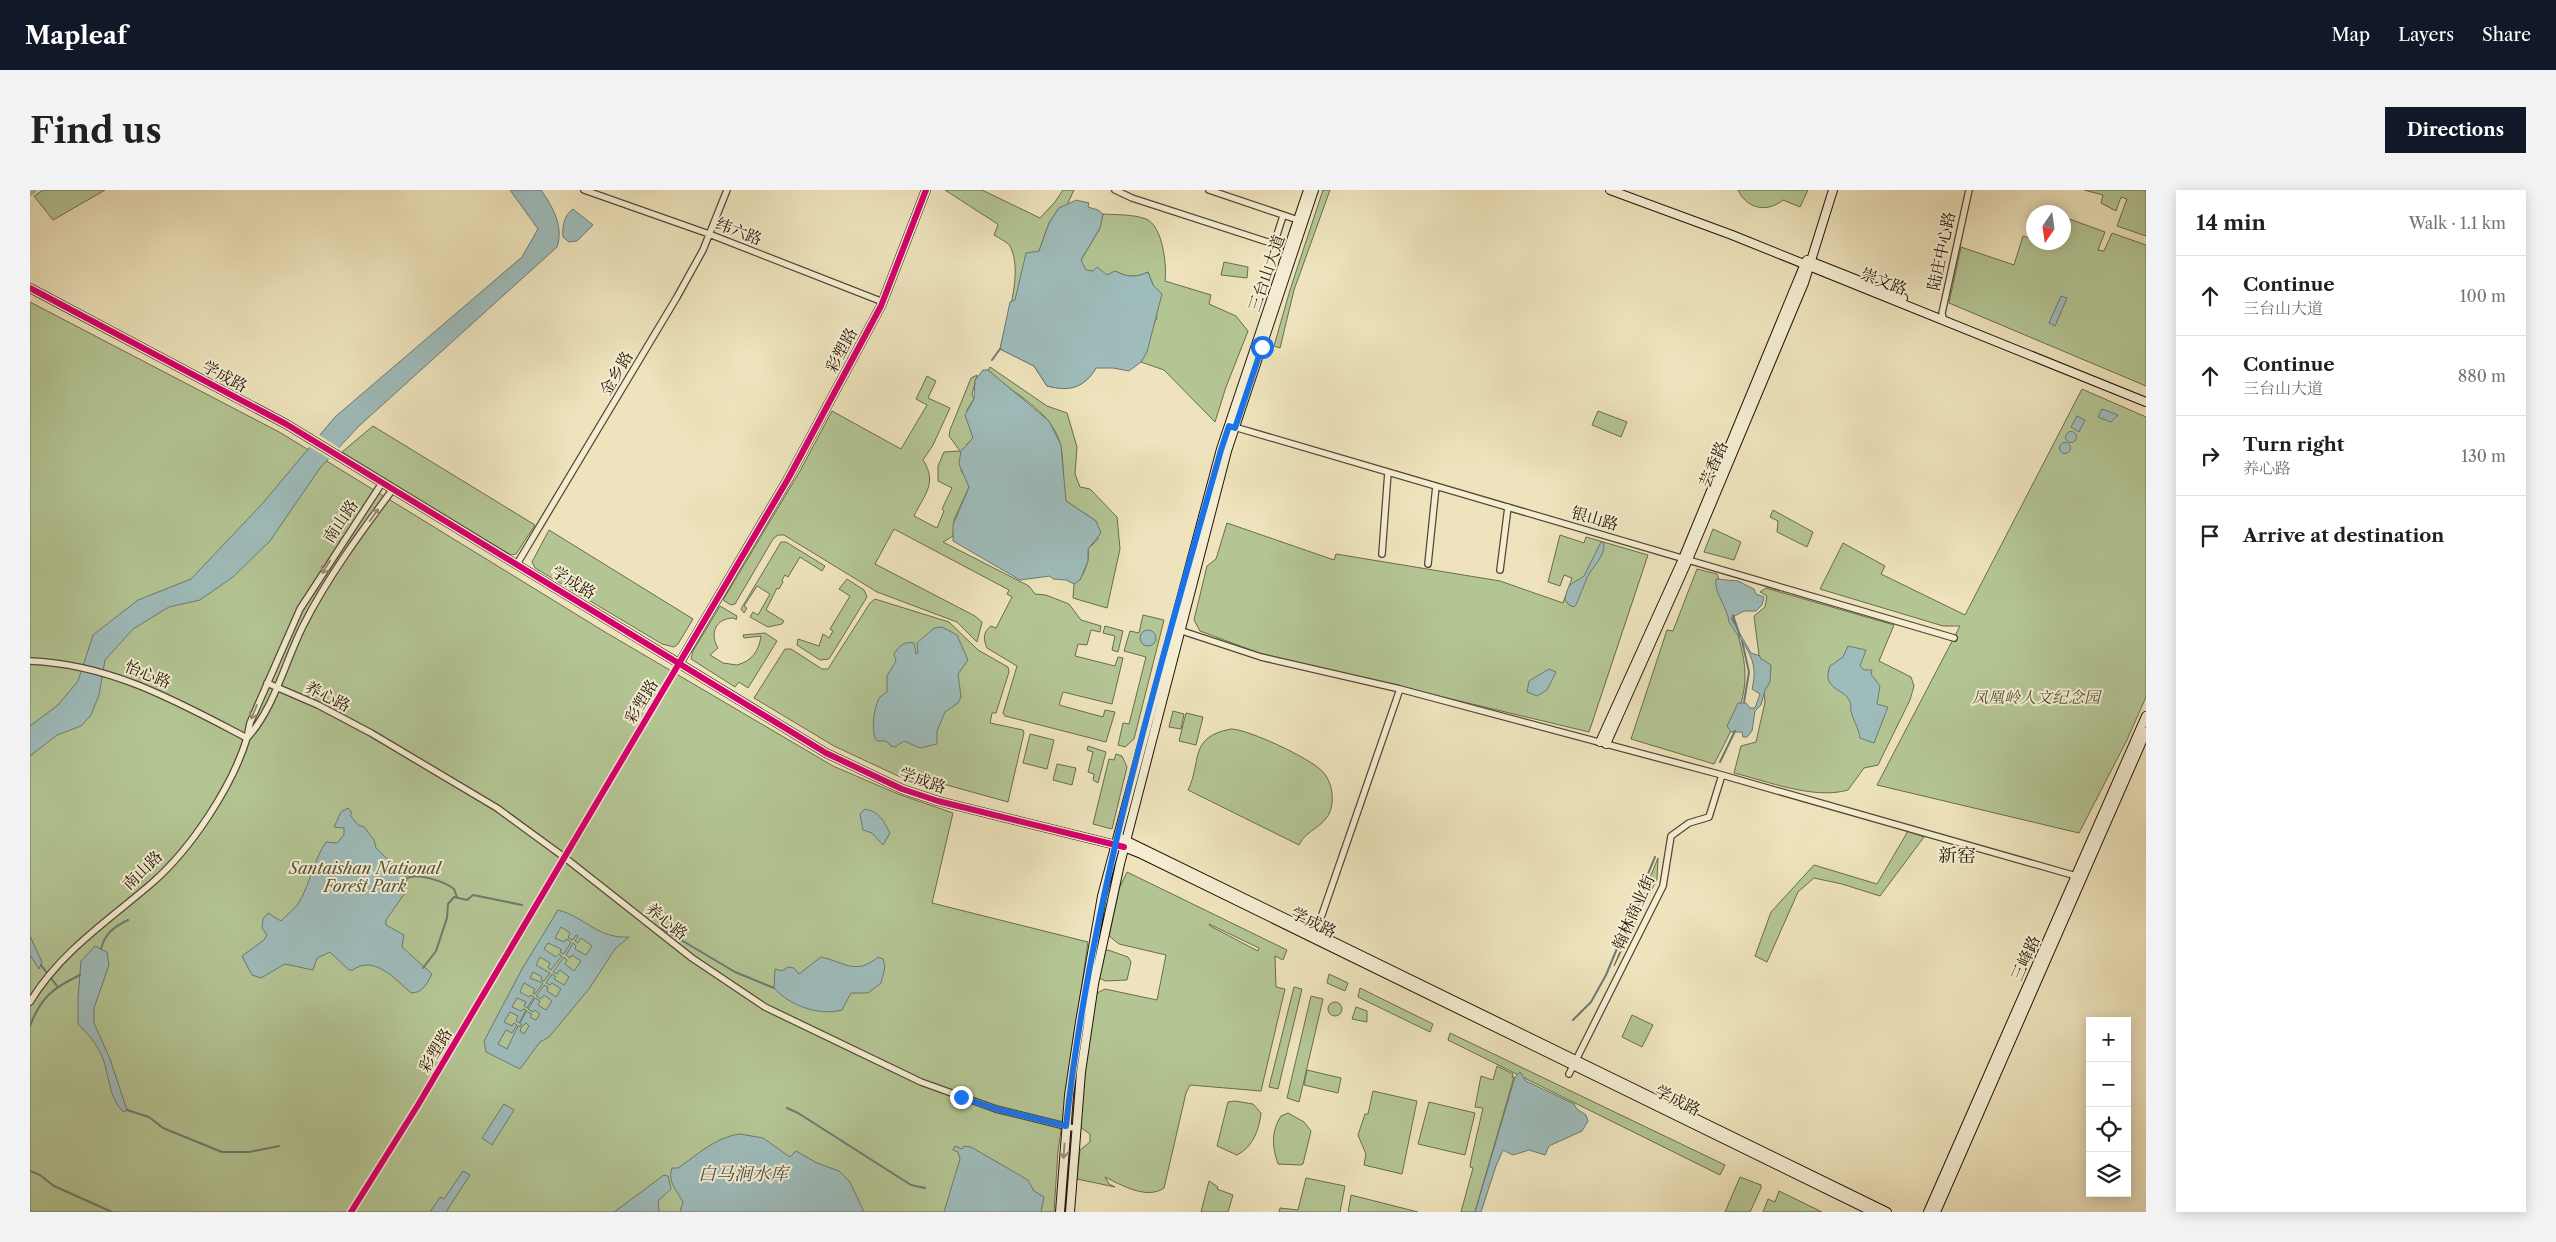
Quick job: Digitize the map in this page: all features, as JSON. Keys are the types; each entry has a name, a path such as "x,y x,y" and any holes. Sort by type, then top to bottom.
{"main road":[{"name":"彩塑路","path":"680,662 788,479 883,302 926,190"},
{"name":"三台山大道","path":"1060,1212 1066,1126 1091,952 1116,841 1232,427 1308,190"},
{"name":"三台山大道","path":"1232,427 1314,190"},
{"name":"崇文路","path":"1610,190 1808,263"},
{"name":"崇文路","path":"1624,190 2146,396"},
{"name":"芸香路","path":"1603,743 1685,559 1808,263 1832,190"},
{"name":"学成路","path":"30,288 311,440 680,662 826,753 902,789 938,801 1125,843 1316,932 1873,1212"},
{"name":"崇文路","path":"1942,316 2146,402"},
{"name":"三台山大道","path":"1070,1212 1081,1072 1094,984 1175,629"},
{"name":"三峰路","path":"1928,1212 2146,716"},
{"name":"三峰路","path":"1936,1212 2146,732"},
{"name":"学成路","path":"1125,843 1200,881 1887,1212"}],"street":[{"name":"纬六路","path":"584,190 709,234 883,302"},
{"name":"金乡路","path":"517,564 677,297 703,250 726,190"},
{"path":"1115,190 1132,198 1274,244 1283,216"},
{"path":"1208,190 1298,220"},
{"name":"陆庄中心路","path":"1942,316 1969,190"},
{"name":"银山路","path":"1232,427 1954,638"},
{"path":"1382,554 1388,472"},
{"name":"南山路","path":"30,1002 50,972 82,939 154,881 198,832 241,758 250,723 300,609 382,483"},
{"path":"1428,564 1436,486"},
{"name":"南山路","path":"247,738 262,720 303,625 353,545 393,489"},
{"path":"1500,570 1508,507"},
{"path":"1175,629 1260,657 1400,689 1603,743 2076,876"},
{"name":"怡心路","path":"30,661 74,666 109,674 166,696 247,738"},
{"name":"彩塑路","path":"351,1212 418,1104 680,662"},
{"name":"养心路","path":"267,683 318,705 421,761 497,808 564,857 692,958 765,1007 921,1082 996,1109 1077,1128"},
{"path":"1316,932 1400,689"},
{"name":"翰林商业街","path":"1569,1074 1663,886 1671,836 1689,823 1709,817 1722,775"}],"green space":[{"path":"43,190 105,190 53,220 34,196"},
{"path":"945,190 982,190 1040,218 1063,190 1074,190 1067,205 1059,208 1049,223 1039,251 1081,260 1099,230 1103,214 1136,216 1152,223 1163,247 1165,281 1211,295 1209,304 1236,316 1248,331 1226,387 1215,422 1164,370 1141,362 1157,318 1153,285 1148,272 1131,276 1115,271 1096,368 1081,384 1069,388 1047,386 1034,366 1000,349 1015,283 1014,257 1010,246 994,235 998,225 996,223"},
{"path":"1323,190 1330,190 1294,290 1280,348 1274,346 1290,290"},
{"path":"1738,190 1808,190 1800,207 1783,200 1764,208 1752,205"},
{"path":"2084,190 2146,190 2146,236 2117,226 2127,199 2121,197 2116,211 2101,203 2103,195"},
{"path":"2071,220 2105,232 2098,250 2104,251 2112,233 2146,245 2146,386 1949,303 1961,247 2014,265 2023,236 2026,237 2026,250 2071,250"},
{"path":"1224,262 1248,267 1247,278 1221,275"},
{"name":"Santaishan National Forest Park","path":"30,302 281,433 605,632 833,766 898,794 953,813 932,903 1088,942 1058,1151 1054,1212 30,1212"},
{"path":"990,367 1047,406 1067,413 1077,447 1075,474 1080,487 1090,489 1117,517 1120,549 1107,608 1073,598 1074,584 1081,578 1087,563 1088,549 1098,539 1096,521 1066,501 1060,443 1055,431 1039,411 988,370"},
{"path":"977,375 972,394 974,399 967,410 973,438 967,444 961,471 966,477 969,487 954,520 953,536 943,542 1029,586 1035,594 1046,595 1069,604 1081,620 1101,626 1100,632 1091,630 1087,645 1078,644 1075,656 1115,666 1118,657 1123,658 1112,704 1063,692 1059,705 1103,717 1105,710 1115,712 1106,742 1005,716 1003,713 1017,666 987,648 984,639 988,628 991,626 996,628 1012,597 1007,594 1009,590 894,529 875,564 975,616 982,622 977,642 957,622 877,592 784,535 778,535 773,539 735,604 731,605 723,600 800,471 832,411 901,449 927,405 916,399 927,376 936,381 928,398 950,408 933,445 923,460 929,476 928,489 914,516 937,528 944,511 942,509 952,488 938,481 938,466 944,452 960,451 949,436 950,430 971,378"},
{"name":"凤凰岭人文纪念园","path":"2082,389 2146,417 2146,697 2126,742 2079,833 1877,785 1960,626 1943,626 1820,589 1843,543 1885,566 1881,574 1965,615"},
{"path":"1598,411 1627,422 1621,437 1592,425"},
{"path":"373,426 535,525 516,554 511,555 342,452"},
{"path":"1773,510 1813,532 1807,547 1777,532 1778,521 1770,517"},
{"path":"1227,523 1334,560 1336,554 1500,581 1563,603 1572,578 1564,575 1560,586 1548,582 1560,535 1584,543 1586,537 1648,555 1589,732 1259,653 1200,631 1194,620 1207,566 1216,559"},
{"path":"1713,529 1741,542 1734,560 1704,552"},
{"path":"549,530 693,619 678,644 674,647 662,644 535,568 532,562"},
{"path":"781,542 786,542 825,566 822,571 800,557 788,577 785,575 782,580 783,582 779,589 777,588 766,610 784,621 782,624 768,627 750,617 753,612 758,615 770,594 757,586 744,606 747,608 744,613 741,609"},
{"path":"1697,569 1717,574 1739,639 1744,666 1745,678 1742,701 1730,733 1714,764 1631,739 1667,630 1673,631"},
{"path":"847,579 864,590 867,597 829,659 820,660 797,645 798,639 819,646 823,634 829,638 833,631 830,629 850,596 839,589"},
{"path":"1766,588 1894,625 1879,661 1911,677 1914,686 1910,700 1878,765 1864,768 1848,790 1820,793 1806,791 1734,773 1741,746 1756,742 1765,702 1754,616 1765,607 1767,596 1760,592"},
{"path":"875,599 949,622 978,650 1008,667 1009,672 996,713 992,713 990,723 1023,730 1024,733 1008,802 936,782 911,782 834,746 754,698 785,649 791,649 822,669 828,669 870,603"},
{"path":"720,606 737,616 736,620 734,618 723,621 716,627 714,632 718,648 710,655 723,663 737,665 747,661 754,655 759,646 761,636 744,638 743,635 765,633 777,641 748,688 739,682 735,687 691,659 693,651"},
{"path":"1143,615 1164,620 1134,739 1125,747 1118,745 1123,723 1129,724 1146,657 1124,651 1130,631 1139,633"},
{"path":"1105,626 1123,631 1118,652 1112,650 1115,636 1103,633"},
{"path":"1173,711 1184,714 1181,729 1169,727"},
{"path":"1186,713 1203,717 1196,745 1179,741"},
{"path":"1231,729 1265,739 1294,753 1317,766 1326,776 1332,790 1331,809 1320,825 1306,835 1299,845 1188,790 1202,744 1217,733"},
{"path":"1030,734 1054,740 1047,769 1023,763"},
{"path":"1088,746 1106,752 1098,783 1093,780 1094,774 1088,772 1093,752 1087,750"},
{"path":"1116,754 1122,756 1127,767 1112,829 1093,824 1109,759 1114,760"},
{"path":"1057,764 1076,768 1072,785 1053,780"},
{"path":"1908,831 1924,837 1880,896 1842,884 1814,878 1798,892 1767,962 1755,956 1771,912 1814,865 1877,884"},
{"path":"1658,858 1657,879 1614,966"},
{"path":"1127,872 1287,950 1283,960 1275,956 1276,987 1285,989 1261,1091 1190,1085 1186,1093 1164,1188 1150,1192 1134,1190 1105,1177 1109,1184 1115,1187 1077,1179 1080,1150 1090,1142 1090,1134 1080,1127 1084,1071 1095,994 1105,989 1157,1000 1166,955 1119,944 1109,936 1119,889","holes":["1209,924 1259,948 1258,951"]},
{"path":"1103,950 1128,957 1131,962 1127,980 1105,981 1098,977"},
{"path":"1329,974 1348,983 1345,991 1327,983"},
{"path":"1294,987 1302,989 1278,1089 1269,1087"},
{"path":"1360,988 1433,1024 1430,1032 1358,997"},
{"path":"1311,996 1323,999 1299,1102 1287,1098"},
{"path":"1332,1002 1338,1002 1342,1009 1338,1016 1332,1016 1328,1012 1328,1006"},
{"path":"1356,1007 1367,1011 1367,1022 1352,1019"},
{"path":"1632,1015 1653,1025 1642,1047 1622,1037"},
{"path":"1450,1033 1725,1165 1720,1175 1448,1040"},
{"path":"1497,1066 1513,1074 1512,1077 1514,1077 1475,1212 1461,1212 1473,1168 1470,1167 1471,1160 1483,1108 1475,1107 1481,1076 1493,1080"},
{"path":"1307,1070 1341,1078 1338,1093 1304,1085"},
{"path":"1373,1091 1417,1101 1402,1174 1364,1165 1366,1154 1358,1135 1365,1114 1368,1114"},
{"path":"1235,1101 1253,1104 1261,1113 1259,1126 1251,1143 1243,1152 1237,1155 1217,1146 1228,1102"},
{"path":"1429,1102 1475,1113 1465,1155 1418,1144"},
{"path":"1288,1113 1304,1122 1311,1131 1303,1164 1300,1165 1278,1164 1275,1151 1275,1128 1281,1116"},
{"path":"1740,1177 1761,1185 1761,1188 1750,1212 1725,1212"},
{"path":"1306,1178 1345,1186 1340,1212 1279,1212 1280,1208 1298,1210"},
{"path":"1209,1181 1218,1187 1217,1189 1233,1195 1228,1212 1201,1212"},
{"path":"1779,1191 1822,1212 1763,1212 1768,1199 1775,1202"},
{"path":"1351,1195 1418,1212 1348,1212"}],"water":[{"path":"510,190 541,190 550,203 556,217 559,232 557,247 359,426 320,468 270,541 233,577 200,600 169,607 133,629 105,660 99,695 91,715 81,726 57,735 30,756 30,726 58,705 78,681 93,635 138,600 191,579 262,504 335,417 522,257 538,229"},
{"path":"1076,200 1089,203 1088,207 1098,210 1103,214 1100,228 1081,260 1086,270 1093,271 1097,267 1107,275 1115,271 1132,276 1148,272 1153,285 1162,294 1147,352 1141,362 1129,371 1113,368 1096,368 1087,380 1081,384 1076,387 1063,389 1047,386 1034,366 1000,349 1010,302 1015,300 1026,253 1039,251 1049,223 1059,208"},
{"path":"573,209 593,225 577,241 569,242 563,237 563,229 566,218"},
{"path":"2061,296 2067,298 2055,326 2049,323"},
{"path":"983,370 988,370 1049,421 1061,445 1066,501 1096,521 1101,533 1088,549 1088,561 1080,580 1074,584 1066,580 1053,579 1050,576 1020,580 953,541 953,525 969,487 959,464 961,451 973,438 965,415 974,399 975,380"},
{"path":"2102,409 2118,415 2111,422 2098,417"},
{"path":"2077,416 2085,420 2079,432 2071,427"},
{"path":"2071,431 2077,437 2071,443 2065,437"},
{"path":"2065,442 2071,448 2065,454 2059,448"},
{"path":"1601,542 1604,543 1604,548 1600,558 1589,574 1576,605 1574,607 1569,605 1565,600 1567,590 1573,583 1584,576"},
{"path":"1716,579 1738,581 1754,589 1756,594 1764,597 1762,605 1756,611 1744,611 1731,618 1751,653 1760,656 1760,658 1771,665 1770,682 1765,690 1761,705 1755,711 1752,731 1747,737 1743,737 1742,732 1731,732 1727,726 1738,703 1746,703 1750,708 1755,708 1760,694 1752,689 1754,669 1752,661 1745,646 1729,622 1717,589"},
{"path":"942,627 957,635 968,660 958,674 961,697 958,703 945,712 937,731 937,744 920,748 904,741 895,747 886,741 877,741 873,726 875,713 880,697 887,692 887,676 896,661 894,654 902,645 907,643 914,643 916,654 918,653 917,643 934,628"},
{"path":"1145,630 1151,630 1156,635 1154,644 1145,646 1140,641 1140,635"},
{"path":"1848,646 1866,650 1860,666 1864,670 1872,670 1871,674 1880,686 1877,704 1888,707 1874,743 1860,738 1852,715 1850,701 1830,684 1828,679 1830,666 1843,657"},
{"path":"1549,669 1556,672 1547,690 1537,696 1527,692 1529,681"},
{"path":"348,808 352,813 350,815 358,825 364,827 374,840 376,848 407,878 405,893 386,920 386,925 404,935 402,947 432,974 424,987 415,993 411,993 392,976 377,967 369,965 349,970 330,952 317,958 313,970 285,964 261,978 252,975 242,956 264,940 267,935 262,928 263,919 268,913 281,921 298,904 326,842 337,843 344,835 344,828 334,827 341,812"},
{"path":"865,809 878,814 890,833 883,845 872,833 863,830 860,814"},
{"path":"558,910 568,913 609,935 629,937 615,949 589,989 549,1037 540,1042 520,1069 486,1052 484,1041 522,969","holes":["561,927 570,933 568,938 573,940 576,935 578,936 575,941 578,943 581,938 592,946 586,955 575,949 576,946 573,943 566,955 570,958 572,955 581,961 574,971 565,964 567,960 564,957 553,972 557,974 560,970 569,977 564,985 554,979 556,977 552,974 546,983 550,985 552,983 561,989 556,997 547,991 548,987 544,985 536,996 541,999 544,995 552,1001 546,1010 538,1005 540,1001 535,998 528,1009 533,1012 535,1010 540,1014 536,1020 530,1017 532,1014 526,1011 520,1024 523,1026 526,1023 529,1026 524,1034 520,1031 522,1027 518,1026 507,1049 498,1044 506,1030 512,1033 517,1025 514,1023 512,1026 504,1022 510,1012 518,1016 516,1021 519,1023 526,1010 523,1009 521,1011 512,1007 517,998 526,1002 524,1006 527,1008 534,997 531,995 529,997 520,992 524,983 535,989 533,993 535,994 543,983 530,978 533,972 542,977 541,980 544,981 550,973 536,965 540,957 550,963 548,968 551,970 562,956 559,954 556,957 544,949 548,943 561,949 560,952 564,954 571,942 566,939 564,942 555,938"]},
{"path":"30,936 42,962 39,969 30,955"},
{"path":"95,946 107,952 109,965 94,1008 94,1023 110,1059 127,1110 124,1112 112,1094 100,1051 78,1024 81,961"},
{"path":"821,957 856,967 870,963 878,957 883,959 885,967 881,983 868,993 851,993 842,1010 833,1012 805,1008 788,1000 774,988 775,969 782,971 788,967 794,968 799,974"},
{"path":"1520,1072 1526,1081 1574,1104 1577,1109 1586,1115 1588,1121 1582,1131 1549,1146 1545,1155 1529,1150 1513,1155 1503,1150 1481,1212 1475,1212 1515,1077"},
{"path":"504,1104 514,1110 492,1145 482,1138"},
{"name":"白马涧水库","path":"740,1134 763,1138 790,1157 796,1151 817,1163 839,1171 850,1182 864,1212 680,1212 683,1202 672,1182 672,1168 678,1168 700,1152 723,1139"},
{"path":"955,1146 962,1149 964,1146 971,1147 1028,1180 1034,1191 1044,1197 1041,1212 944,1212 960,1159 958,1152 953,1150"},
{"path":"463,1171 470,1175 446,1212 430,1212 440,1197 444,1199"},
{"name":"白马涧水库","path":"664,1175 668,1176 671,1189 658,1201 659,1212 614,1212"}],"pier":[{"path":"318,434 341,449 331,460 308,446"}],"waterway":[{"path":"30,193 34,190"},
{"path":"992,360 1000,349"},
{"path":"1733,615 1740,636"},
{"path":"1742,641 1749,672 1744,702"},
{"path":"1720,762 1735,731"},
{"path":"1573,1020 1591,1002 1606,975 1655,857"},
{"path":"407,878 418,876 438,881 454,889 457,897"},
{"path":"423,968 436,951 447,918 448,904 454,897 467,900 473,895 522,905"},
{"path":"101,949 111,931 128,920"},
{"path":"661,928 735,972 774,988"},
{"path":"41,965 57,986"},
{"path":"30,1026 34,1016 49,994 62,984 80,975"},
{"path":"787,1108 798,1113 911,1185 925,1188"},
{"path":"127,1110 149,1117 163,1128 222,1152 249,1152 279,1146"},
{"path":"30,1171 40,1175 54,1186 112,1212"}],"cycle path":[{"path":"351,1212 418,1105 788,479 881,306 926,190"},
{"path":"30,288 286,424 826,753 902,789 938,801 1124,847"}],"district":[{"name":"新窑","path":"1957,855"}],"route":[{"path":"961,1097 996,1109 1066,1126 1080,1022 1102,896 1184,582 1221,450 1229,426 1235,428 1262,347"}]}
